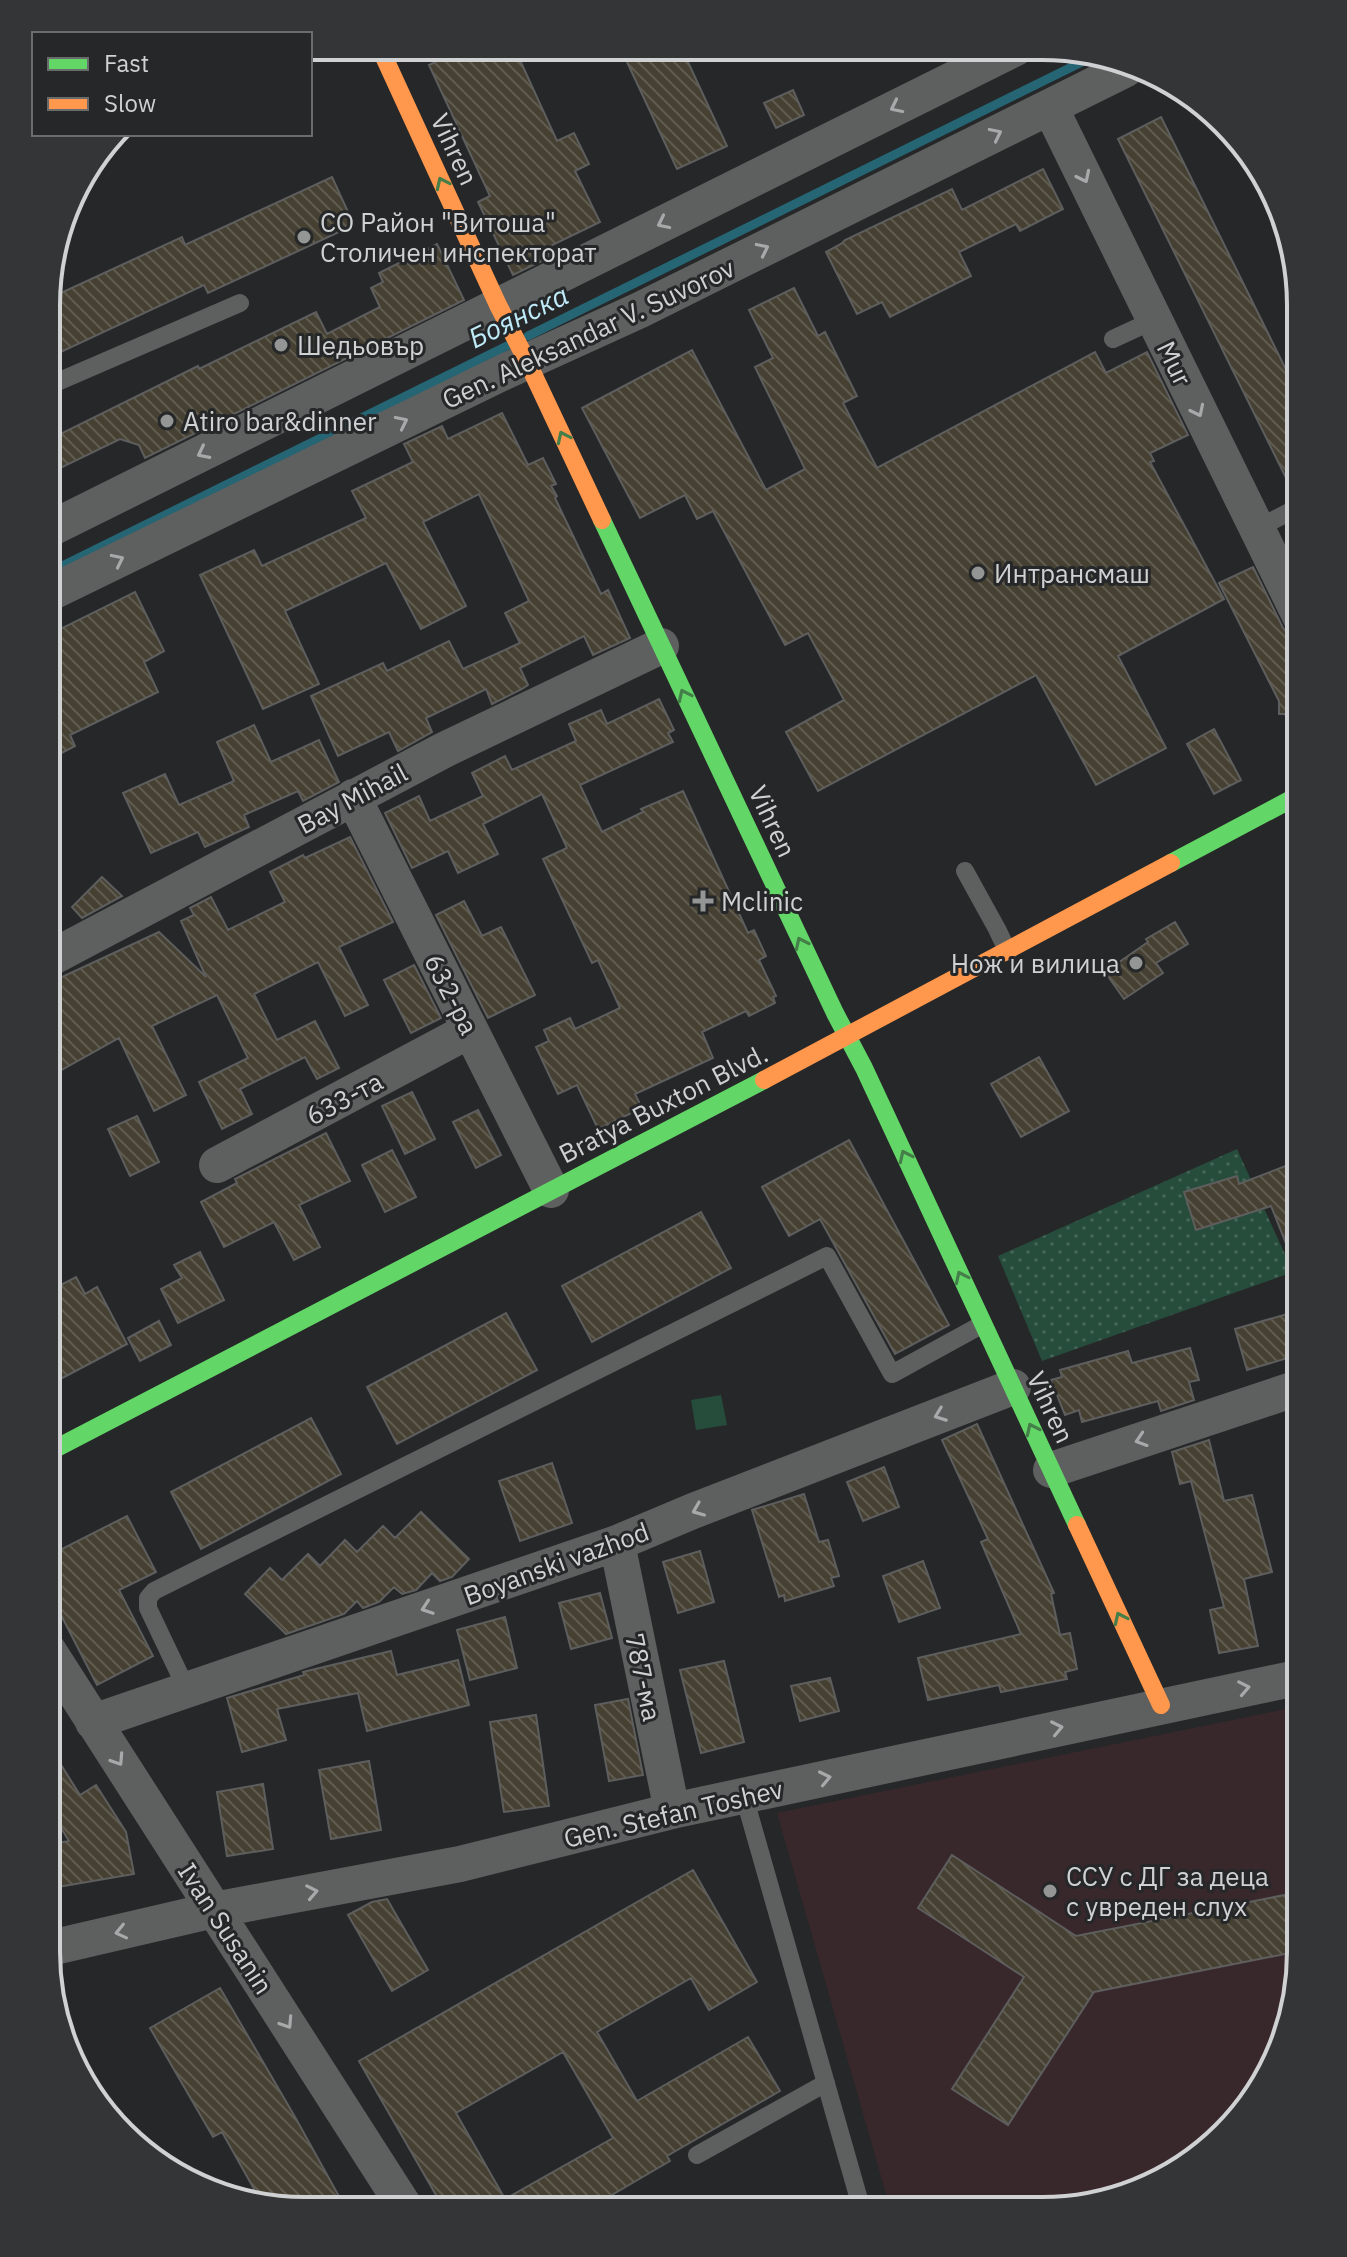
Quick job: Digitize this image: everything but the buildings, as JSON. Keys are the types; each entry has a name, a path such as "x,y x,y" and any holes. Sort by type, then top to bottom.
{"street":[{"name":"Vihren","path":"385,60 498,305 848,1036 1161,1705"},
{"path":"60,524 992,60"},
{"name":"Gen. Aleksandar V. Suvorov","path":"60,588 527,361 640,310 1118,73"},
{"name":"Mur","path":"1050,107 1287,590"},
{"name":"Bay Mihail","path":"60,954 444,750 661,646"},
{"name":"632-ра","path":"353,797 551,1190"},
{"name":"Bratya Buxton Blvd.","path":"60,1446 1008,952 1287,802"},
{"name":"633-та","path":"217,1165 470,1030"},
{"name":"Boyanski vazhod","path":"93,1722 617,1543 1013,1387"},
{"path":"1051,1470 1286,1392"},
{"name":"787-ма","path":"617,1543 672,1811"},
{"name":"Ivan Susanin","path":"60,1669 398,2197"},
{"name":"Gen. Stefan Toshev","path":"60,1946 214,1910 460,1864 672,1811 1286,1680"}],"lane":[{"path":"60,381 240,303"},
{"path":"1113,339 1154,320"},
{"path":"1256,529 1287,513"},
{"path":"965,871 1008,952"},
{"path":"187,1690 147,1604 154,1591 827,1256 892,1374 983,1324"},
{"path":"744,1796 858,2197"},
{"path":"697,2155 826,2083"}],"shaded area":[{"name":"ССУ с ДГ за деца с увреден слух","path":"1286,1709 1286,1968 1274,2030 1262,2060 1246,2088 1203,2136 1178,2156 1136,2178 1105,2189 1058,2196 887,2197 777,1813"}],"green space":[{"path":"1237,1149 1286,1258 1286,1274 1042,1361 998,1256"},
{"path":"721,1395 727,1425 696,1430 691,1400"}],"waterway":[{"name":"Боянска","path":"528,336 1080,63"},
{"name":"Боянска","path":"60,567 507,346"}],"traffic: fast":[{"path":"602,520 835,1013 864,1068 1077,1525"},
{"path":"1171,863 1287,802"},
{"path":"60,1446 764,1080"}],"traffic: slow":[{"path":"385,60 498,305 602,520"},
{"path":"764,1080 1171,863"},
{"path":"1077,1525 1161,1705"}],"place":[{"name":"СО Район \"Витоша\" Столичен инспекторат","path":"304,237"},
{"name":"Шедьовър","path":"281,345"},
{"name":"Atiro bar&dinner","path":"167,421"},
{"name":"Интрансмаш","path":"978,573"},
{"name":"Mclinic","path":"703,901"},
{"name":"Нож и вилица","path":"1136,963"},
{"name":"ССУ с ДГ за деца с увреден слух","path":"1050,1891"}]}
